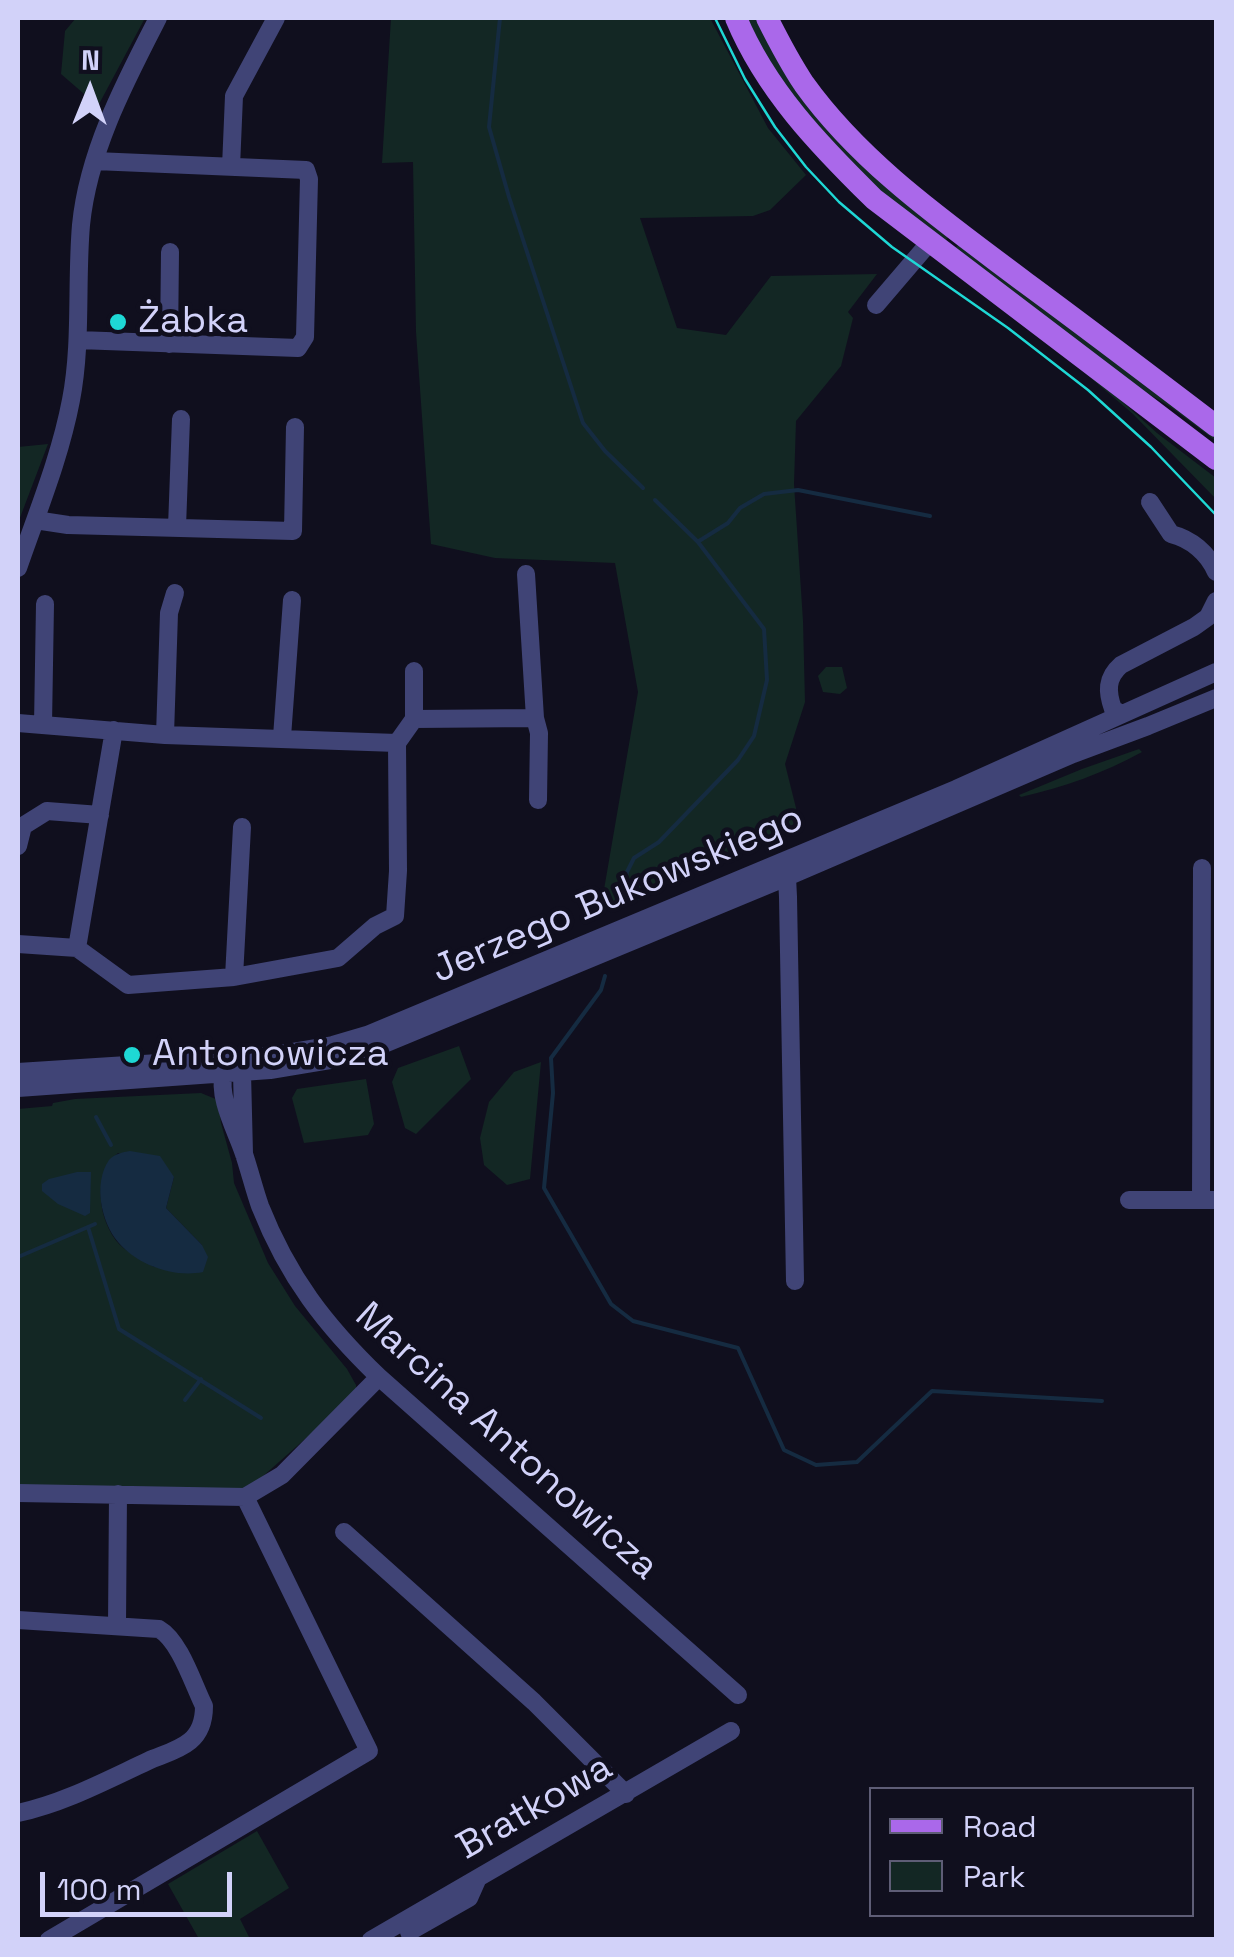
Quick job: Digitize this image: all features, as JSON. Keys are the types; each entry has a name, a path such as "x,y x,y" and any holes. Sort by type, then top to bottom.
{"main road":[{"path":"736,18 777,92 801,124 874,199 1216,460"},
{"path":"766,18 805,86 832,119 892,178 1216,426"}],"street":[{"path":"18,568 72,398 78,340 81,222 96,161 110,119 158,18"},
{"path":"231,166 234,96 276,18"},
{"path":"78,340 298,348 305,337 309,179 306,170 96,161"},
{"path":"876,305 929,243"},
{"path":"169,344 170,252"},
{"path":"177,527 180,419"},
{"path":"35,520 68,525 293,532 295,427"},
{"path":"1150,502 1171,534 1197,546 1216,572"},
{"path":"526,574 539,733 538,800"},
{"path":"165,734 169,613 175,593"},
{"path":"282,738 292,600"},
{"path":"1122,714 1113,710 1109,680 1120,665 1138,650 1208,618 1216,600"},
{"path":"44,725 45,604"},
{"path":"18,944 77,948 128,985 234,978 338,958 374,926 395,916 397,743 414,718 414,671"},
{"name":"Jerzego Bukowskiego","path":"783,869 1216,672"},
{"name":"Jerzego Bukowskiego","path":"18,1088 232,1069 367,1035 1216,698"},
{"path":"414,718 535,718"},
{"path":"18,724 397,743"},
{"path":"77,948 114,730"},
{"path":"18,846 23,826 47,811 100,816"},
{"path":"234,978 242,827"},
{"path":"1129,1201 1209,1200 1202,868"},
{"path":"783,869 795,1281"},
{"name":"Jerzego Bukowskiego","path":"18,1072 232,1069"},
{"name":"Marcina Antonowicza","path":"232,1069 230,1121 260,1207 283,1256 326,1322 379,1377 738,1695"},
{"path":"18,1492 246,1496 282,1475 379,1377"},
{"path":"118,1494 118,1625"},
{"path":"49,1940 370,1751 246,1496"},
{"path":"344,1532 534,1702 626,1794"},
{"path":"18,1620 118,1625 166,1632 204,1706 196,1736 180,1748 84,1792 18,1813"},
{"name":"Bratkowa","path":"372,1940 730,1731"},
{"path":"395,1940 469,1898 477,1879"}],"green space":[{"path":"76,18 145,18 98,106 61,74 65,31"},
{"path":"391,18 710,18 768,128 806,175 770,210 753,216 640,218 677,328 726,335 771,276 877,274 848,312 853,318 841,366 796,421 794,484 805,702 785,764 800,824 639,900 601,907 638,692 615,563 495,558 431,544 416,332 413,162 382,163"},
{"path":"745,18 757,18 949,236 943,244 874,187 784,88"},
{"path":"959,244 1216,436 1216,441 1121,377 952,252"},
{"path":"1079,368 1216,478 1216,499 1133,414"},
{"path":"48,444 18,523 18,447"},
{"path":"826,667 842,667 847,688 840,694 823,692 818,676"},
{"path":"1139,749 1142,752 1083,779 1019,795 1082,769"},
{"path":"459,1046 471,1079 416,1134 405,1128 392,1082 398,1068"},
{"path":"541,1062 530,1179 507,1185 484,1165 480,1138 489,1102 514,1072"},
{"path":"366,1079 374,1124 368,1135 304,1143 292,1098 297,1089"},
{"path":"201,1093 218,1100 234,1183 268,1263 295,1306 356,1385 356,1394 245,1492 18,1492 18,1109 75,1099","holes":["118,1153 174,1177 166,1208 202,1245 154,1267 123,1247 112,1234 103,1211 101,1185"]},
{"path":"257,1831 289,1888 240,1919 250,1939 199,1939 168,1884"}],"water":[{"path":"130,1151 160,1156 174,1177 166,1208 202,1245 208,1257 203,1272 180,1273 146,1263 126,1250 112,1234 103,1213 101,1180 111,1158"},
{"path":"91,1172 90,1213 85,1216 58,1204 42,1191 42,1184 49,1179"}],"waterway":[{"path":"500,18 489,127 509,197 583,423 643,488"},
{"path":"699,541 764,494 798,490 930,516"},
{"path":"620,906 634,858 659,842 738,760 754,736 767,680 764,629 698,542 655,500"},
{"path":"605,976 601,990 551,1058 553,1093 544,1188 611,1304 633,1321 738,1348 784,1450 816,1465 857,1462 932,1391 1102,1401"},
{"path":"96,1117 111,1145"},
{"path":"18,1257 95,1224"},
{"path":"88,1227 119,1329 261,1418"},
{"path":"185,1400 201,1379"}],"tram line":[{"path":"715,18 745,79 775,127 839,202 892,247 1088,390 1151,447 1216,515"}],"place":[{"name":"Żabka","path":"118,322"},
{"name":"Antonowicza","path":"132,1055"}]}
